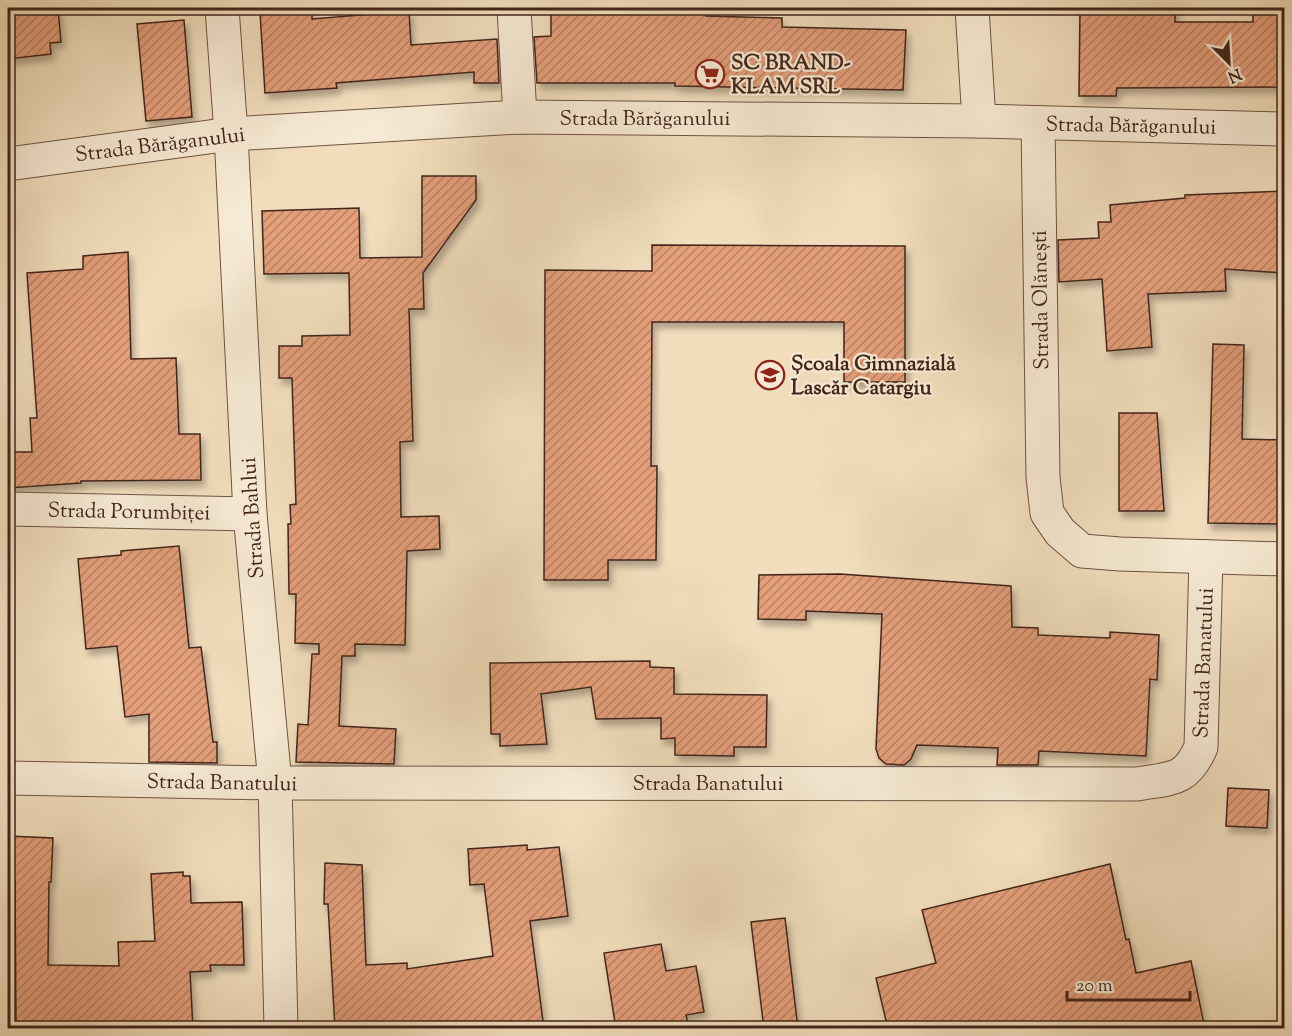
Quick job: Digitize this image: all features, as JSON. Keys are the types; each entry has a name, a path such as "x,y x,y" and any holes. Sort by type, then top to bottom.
{"street":[{"name":"Strada Bahlui","path":"222,8 231,134 250,514 275,783 281,1029"},
{"path":"514,8 520,117"},
{"path":"972,8 979,121"},
{"name":"Strada Bărăganului","path":"8,164 231,134 520,117 979,121 1284,129"},
{"name":"Strada Olănești","path":"1038,123 1043,477"},
{"name":"Strada Banatului","path":"1043,477 1047,513 1060,532 1082,551 1284,559"},
{"name":"Strada Porumbiței","path":"8,509 250,514"},
{"name":"Strada Banatului","path":"8,778 275,783 1137,784 1177,777 1193,765 1201,747 1206,556"}],"building":[{"path":"8,8 58,8 61,42 50,43 51,54 8,59"},
{"path":"551,8 707,8 706,16 782,18 782,27 906,30 903,90 675,86 675,83 537,83 534,37 551,36"},
{"path":"1080,8 1175,8 1175,22 1253,22 1253,8 1284,8 1284,87 1117,88 1116,96 1079,96"},
{"path":"312,10 312,19 409,11 411,45 497,39 499,83 474,83 474,72 336,83 337,88 265,93 260,12"},
{"path":"184,20 192,117 146,121 137,24"},
{"path":"422,176 476,176 476,200 423,273 424,309 409,309 413,441 400,442 401,517 439,516 440,549 407,551 405,645 355,644 355,656 342,656 339,726 396,729 394,764 296,762 298,724 308,725 312,654 319,654 319,644 295,643 296,594 289,594 288,524 291,524 290,505 296,504 292,378 279,378 279,346 302,346 302,336 350,335 349,273 264,274 262,211 359,208 360,258 422,257"},
{"path":"1284,191 1284,273 1225,269 1226,291 1148,294 1152,347 1107,351 1102,279 1059,282 1058,240 1099,238 1098,222 1111,222 1110,205 1185,198 1185,195"},
{"path":"652,245 905,246 905,382 844,382 844,322 652,322 651,466 657,466 656,560 608,560 608,580 544,580 545,270 652,271"},
{"path":"128,252 131,359 176,358 179,434 200,434 201,480 81,481 81,483 8,488 8,452 32,452 30,418 37,418 27,273 83,269 83,256"},
{"path":"1213,344 1244,345 1242,439 1284,440 1284,524 1208,523"},
{"path":"1119,413 1157,413 1164,511 1119,511"},
{"path":"179,546 189,648 201,647 213,742 217,742 217,763 149,762 149,714 125,717 117,646 86,649 78,559 121,555 121,551"},
{"path":"840,574 1011,586 1012,627 1038,628 1038,635 1110,638 1110,632 1159,635 1157,680 1150,679 1146,756 1039,751 1038,765 997,765 998,748 917,745 911,759 904,765 886,764 879,758 876,749 882,614 806,611 806,620 758,619 759,575"},
{"path":"650,661 650,667 674,668 674,694 767,695 766,747 734,747 734,756 675,755 675,738 661,739 661,718 596,719 591,687 541,694 547,744 500,746 500,734 491,734 490,663"},
{"path":"1228,788 1269,790 1267,828 1226,826"},
{"path":"8,836 53,838 51,882 49,882 48,965 119,966 118,942 155,941 151,874 183,872 183,876 190,876 191,903 242,902 244,965 210,965 211,971 190,972 193,1029 24,1029 24,1024 16,1024 15,881 8,876"},
{"path":"527,845 527,850 559,847 568,916 530,921 544,1029 335,1029 328,904 324,904 325,863 362,865 366,965 407,963 407,969 493,956 484,884 470,885 468,849"},
{"path":"1110,864 1126,940 1129,939 1136,973 1191,961 1205,1029 888,1029 876,978 936,963 922,910"},
{"path":"785,918 798,1029 764,1029 751,922"},
{"path":"661,944 666,971 696,966 704,1012 686,1015 689,1029 616,1029 604,953"}],"place":[{"name":"SC BRAND- KLAM SRL","path":"710,74"},
{"name":"Școala Gimnazială Lascăr Catargiu","path":"770,375"}]}
